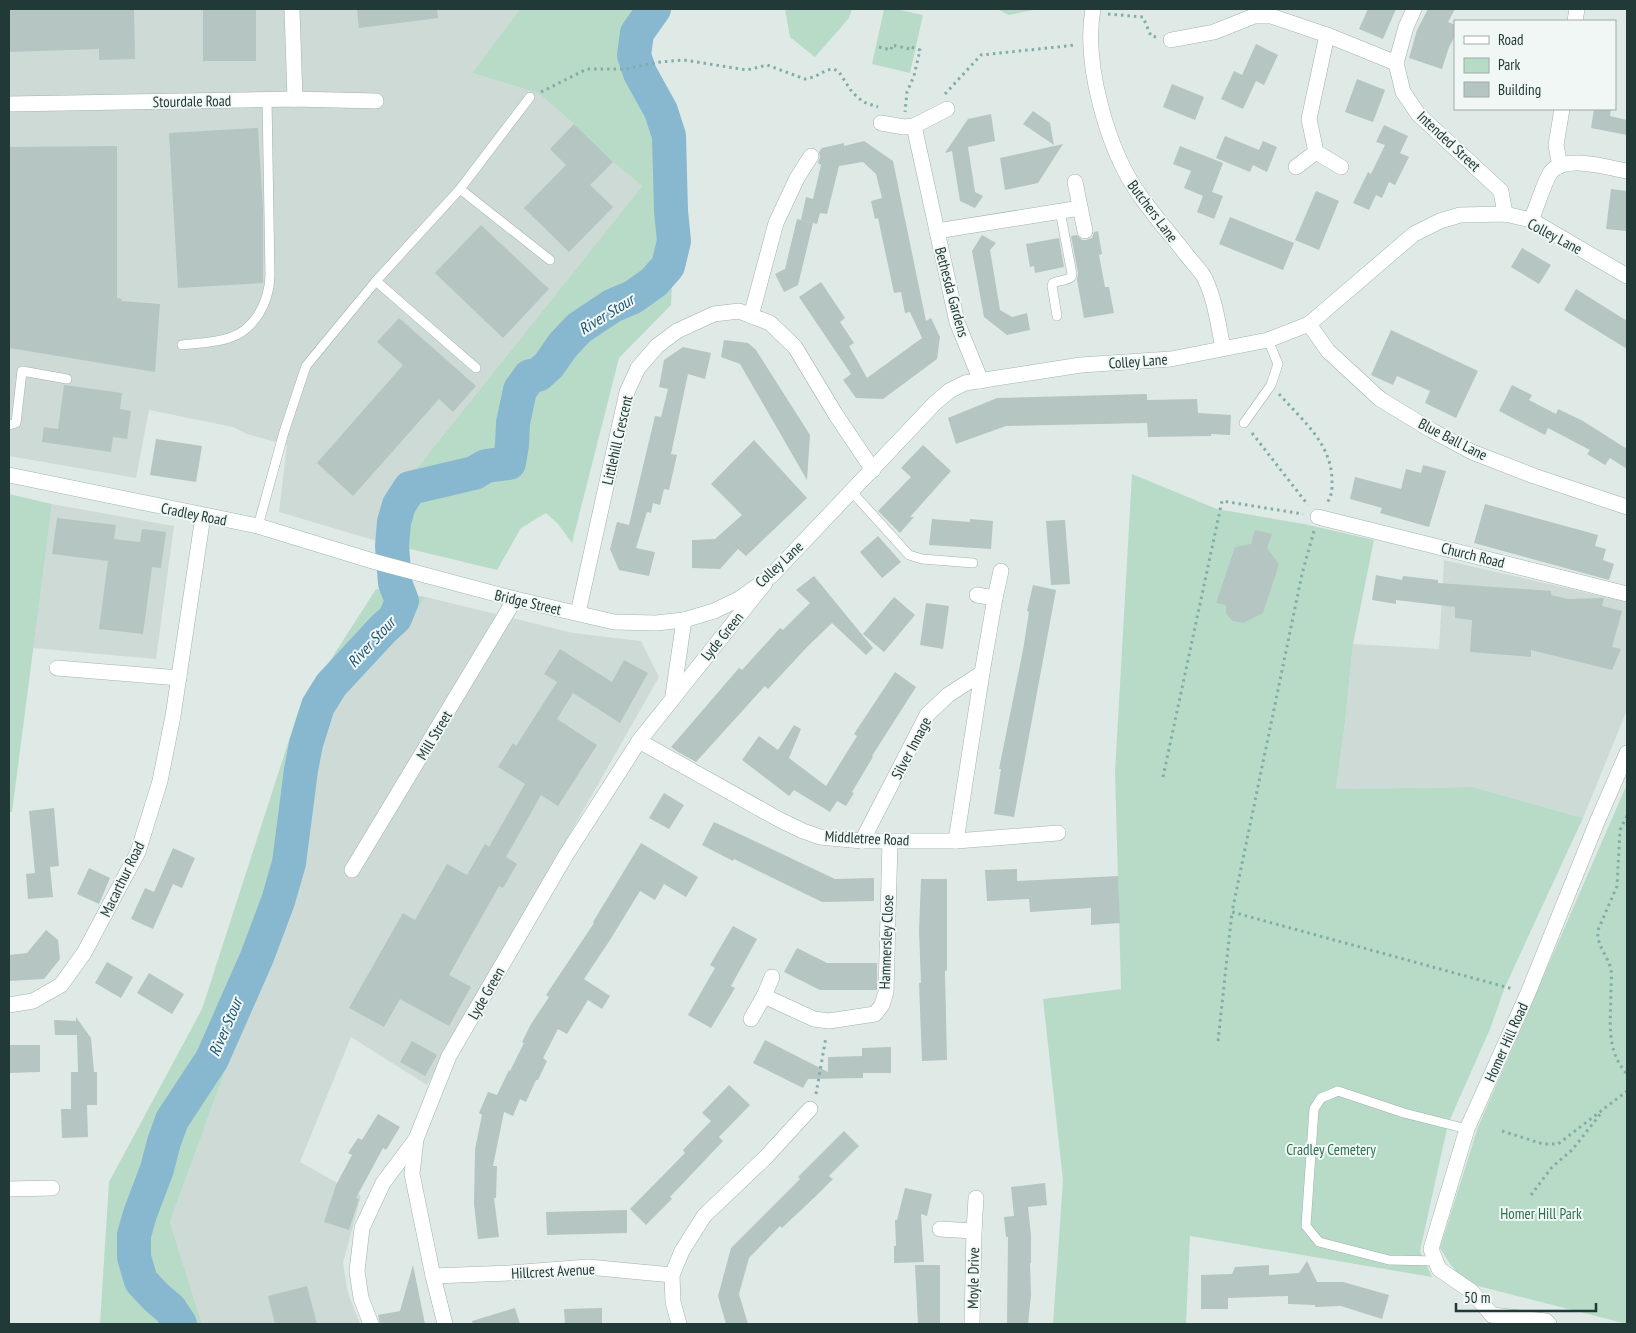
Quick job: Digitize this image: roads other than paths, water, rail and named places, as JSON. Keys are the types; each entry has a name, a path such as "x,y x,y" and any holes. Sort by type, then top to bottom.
{"street":[{"path":"292,9 295,99"},
{"name":"Butchers Lane","path":"1094,9 1091,43 1099,96 1113,145 1128,178 1140,197 1202,275 1216,309 1223,348"},
{"name":"Intended Street","path":"1414,9 1406,27 1396,63 1403,92 1414,109 1501,191 1505,214"},
{"path":"1171,40 1214,32 1254,16 1271,16 1327,35 1396,63"},
{"path":"1327,35 1309,118 1316,152 1340,167"},
{"name":"Stourdale Road","path":"9,104 266,99 376,101"},
{"path":"881,123 909,126 944,103"},
{"path":"1560,166 1556,145 1562,110"},
{"name":"Bethesda Gardens","path":"909,126 937,231 957,322 981,380"},
{"path":"1296,167 1316,152"},
{"path":"751,316 776,223 797,178 811,156"},
{"path":"1531,220 1551,172 1560,166 1573,162 1627,171"},
{"path":"1075,182 1084,231"},
{"name":"Bethesda Gardens","path":"937,231 1080,208"},
{"name":"Colley Lane","path":"684,620 728,606 771,576 949,390 965,383 1081,365 1171,360 1268,340 1308,324 1414,234 1440,221 1460,215 1505,214 1531,220 1627,276"},
{"name":"Littlehill Crescent","path":"578,614 627,392 638,368 657,346 684,328 714,314 740,311 770,323 794,347 873,470"},
{"name":"Blue Ball Lane","path":"1308,324 1328,351 1380,399 1431,430 1481,456 1534,476 1627,506"},
{"name":"Cradley Road","path":"9,476 258,526 376,562"},
{"name":"Macarthur Road","path":"9,1005 33,1001 61,985 84,953 138,852 160,781 173,716 204,516"},
{"name":"Church Road","path":"1318,517 1627,594"},
{"name":"Bridge Street","path":"376,562 435,579 614,622 656,623 684,620"},
{"path":"956,841 982,673 1001,571"},
{"name":"Lyde Green","path":"445,1324 412,1174 416,1139 449,1056 566,855 639,741 673,696 771,576"},
{"path":"977,595 995,598"},
{"name":"Mill Street","path":"352,870 515,599"},
{"name":"Lyde Green","path":"673,696 684,620"},
{"path":"57,668 179,678"},
{"name":"Silver Innage","path":"862,841 927,715 948,695 982,673"},
{"name":"Middletree Road","path":"639,741 780,820 803,831 820,836 862,841 956,841 1058,832"},
{"name":"Homer Hill Road","path":"1436,1261 1431,1249 1468,1129 1528,993 1627,753"},
{"name":"Hammersley Close","path":"764,996 814,1019 829,1022 875,1014 882,1005 886,992 890,841"},
{"path":"751,1019 772,977"},
{"path":"679,1324 673,1302 672,1275 682,1251 704,1216 766,1157 810,1109"},
{"path":"371,1324 361,1298 356,1271 362,1228 383,1183 416,1139"},
{"path":"9,1189 52,1188"},
{"name":"Moyle Drive","path":"972,1324 976,1198"},
{"name":"Moyle Drive","path":"940,1229 974,1231"},
{"path":"1436,1261 1439,1269 1471,1291 1490,1320 1546,1321 1549,1324"},
{"name":"Hillcrest Avenue","path":"433,1276 588,1267 672,1275"}],"lane":[{"path":"258,526 284,432 306,366 376,281 460,189 534,95"},
{"path":"182,345 228,338 242,332 254,321 264,306 270,288 266,99"},
{"path":"460,189 550,260"},
{"path":"1057,316 1052,286 1057,282 1068,280 1072,274 1060,211"},
{"path":"376,281 476,368"},
{"path":"1244,424 1271,385 1278,364 1268,340"},
{"path":"9,425 16,423 22,371 67,379"},
{"path":"852,492 909,555 922,559 973,563"},
{"path":"1436,1261 1389,1260 1319,1242 1306,1226 1314,1110 1321,1098 1338,1091 1404,1113 1468,1129"}],"waterway":[{"name":"River Stour","path":"180,1324 170,1309 141,1281 134,1257 134,1235 172,1120 212,1059 257,957 278,901 289,863 306,744 318,706 331,685 395,618 402,601 395,583 392,546 394,522 399,505 410,488 474,473 486,466 509,463 513,423 520,390 530,376 538,375 549,365 563,345 579,328 612,306 633,297 654,282 668,266 674,241 671,211 669,136 661,111 640,73 634,55 637,33 654,9"}],"park label":[{"name":"Cradley Cemetery","path":"1331,1149"},
{"name":"Homer Hill Park","path":"1541,1213"}]}
